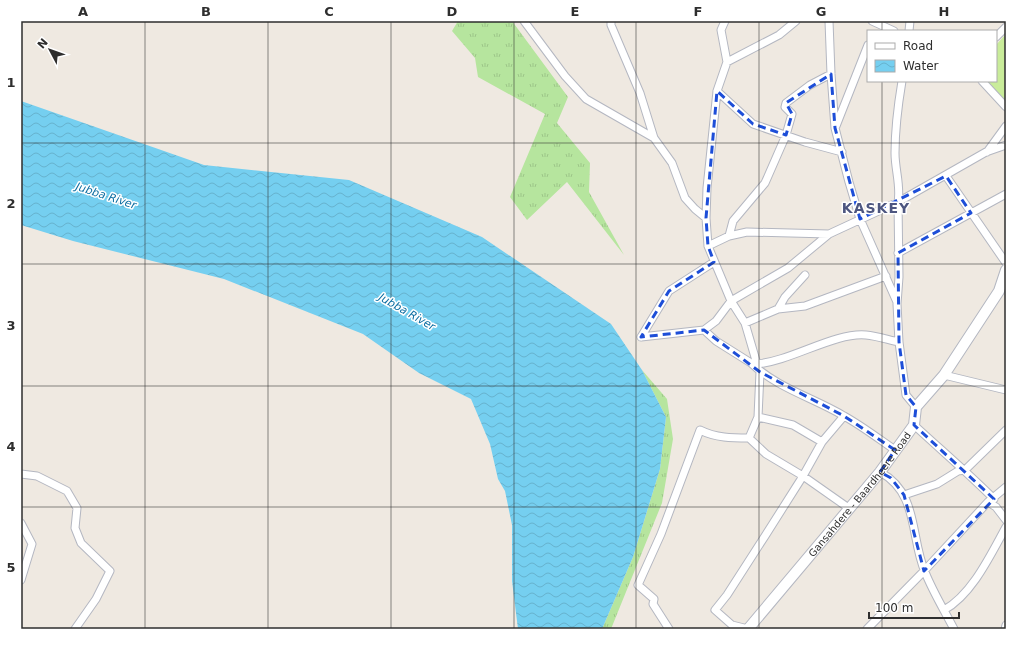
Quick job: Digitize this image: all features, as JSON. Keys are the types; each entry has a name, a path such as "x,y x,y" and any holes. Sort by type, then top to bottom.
{"main road":[{"path":"916,407 944,375 999,291 1006,270"},
{"name":"Gansahdere - Baardheere Road","path":"748,629 880,472 914,426 916,407"}],"street":[{"path":"524,21 565,76 586,99 654,138"},
{"path":"611,21 610,25 640,93 654,138 672,163 686,198 695,210 706,218"},
{"path":"725,21 722,30 727,62 717,91 707,188 706,218 708,246 731,301 745,323 754,364"},
{"path":"727,62 779,35 796,21"},
{"path":"829,21 835,128 860,219 897,304"},
{"path":"874,24 891,30"},
{"path":"997,36 1006,27"},
{"path":"835,128 867,48"},
{"path":"729,236 733,221 765,183 786,135 792,114 785,107 786,103 810,85 831,74"},
{"path":"902,82 897,112 895,153 900,192 898,202 899,277 897,304 899,342 906,395 916,407"},
{"path":"983,82 1006,107"},
{"path":"717,91 753,124 823,148 842,152"},
{"path":"986,152 1006,126"},
{"path":"714,262 669,291 641,337 704,330 716,321 731,301 788,268 829,234 898,202 986,152 1006,145"},
{"path":"946,176 1006,263"},
{"path":"898,253 1006,194"},
{"path":"708,246 729,236 747,232 829,234"},
{"path":"778,309 785,297 805,275"},
{"path":"745,323 778,309 805,306 886,276"},
{"path":"704,330 716,341 754,364 760,372 805,397 844,416 895,450"},
{"path":"754,364 773,362 841,338 865,335 899,342"},
{"path":"749,438 758,417 760,372"},
{"path":"944,375 1006,390"},
{"path":"748,629 732,625 715,610 727,595 803,476 822,442 844,416"},
{"path":"758,417 773,419 783,424 793,425 822,442"},
{"path":"914,426 949,458 965,470 1006,520"},
{"path":"669,629 653,604 654,599 638,585 661,534 700,430 709,434 728,438 749,438 766,454 803,476 850,509"},
{"path":"904,495 937,484 958,471 965,470 990,448 1006,430"},
{"path":"880,472 891,478 904,495 912,519 924,571 954,629"},
{"path":"21,475 37,476 67,491 77,508 75,528 81,543 110,571 96,599 76,629"},
{"path":"867,629 1006,487"},
{"path":"21,523 32,544 21,580"},
{"path":"944,610 952,606 982,569 1006,527"},
{"path":"1005,629 1006,625"}],"highlighted area":[{"path":"831,74 835,128 860,219 946,176 971,213 898,253 899,342 906,395 916,407 914,425 994,499 924,571 904,495 891,478 880,472 895,450 844,416 760,372 704,330 641,337 669,291 714,262 708,246 706,218 717,91 753,124 786,135 792,114 786,103"}],"green space":[{"path":"458,21 512,21 568,97 557,123 590,163 589,192 624,255 567,182 527,220 510,197 545,114 478,77 475,58 452,31"},
{"path":"1006,34 1006,101 986,82 997,82 997,44"},
{"path":"642,370 667,399 673,439 662,503 611,629 602,629 633,557 660,469 666,417"}],"water":[{"name":"Jubba River","path":"21,101 204,165 349,180 482,237 611,324 642,370 666,417 660,469 633,557 602,629 518,629 512,581 512,525 505,491 498,479 490,444 471,399 419,373 363,334 224,279 73,241 21,225"}],"district":[{"name":"KASKEY","path":"876,208"}]}
